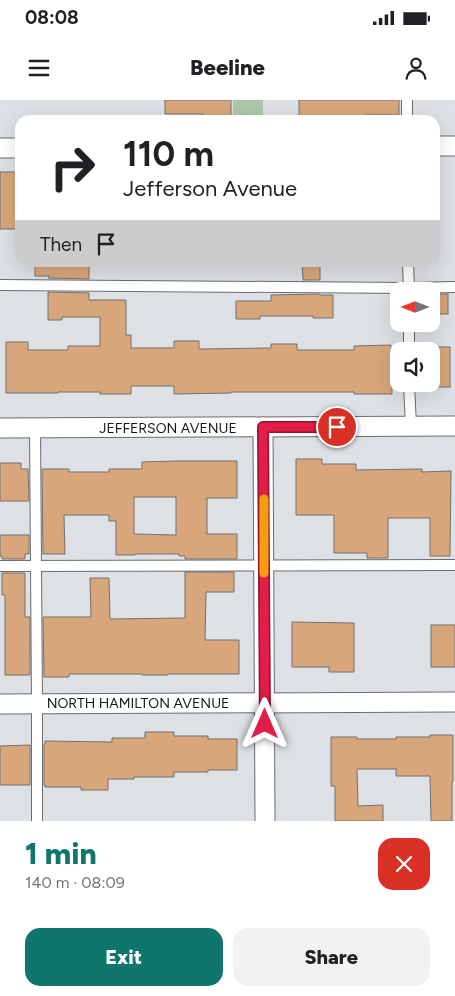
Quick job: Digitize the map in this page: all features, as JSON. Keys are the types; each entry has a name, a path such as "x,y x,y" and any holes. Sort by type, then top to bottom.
{"street":[{"path":"440,146 455,146"},
{"path":"0,148 15,148"},
{"name":"JEFFERSON AVENUE","path":"0,428 455,426"},
{"path":"263,427 265,821"},
{"name":"NORTH HAMILTON AVENUE","path":"0,704 455,702"}],"lane":[{"path":"407,100 407,115"},
{"path":"408,267 409,282"},
{"path":"0,285 390,290"},
{"path":"440,288 455,287"},
{"path":"410,392 410,426"},
{"path":"35,428 37,821"},
{"path":"0,566 455,565"}],"green space":[{"path":"233,100 263,100 263,115 233,115"}],"building":[{"path":"165,100 231,100 231,115 165,114"},
{"path":"299,100 399,100 399,115 299,115"},
{"path":"0,172 15,172 15,229 0,229"},
{"path":"35,267 89,267 89,279 35,276"},
{"path":"302,267 320,267 320,280 303,280"},
{"path":"48,292 89,293 89,300 126,300 126,335 131,335 131,348 174,348 174,341 199,341 199,349 271,348 271,344 297,344 297,350 354,350 354,346 390,345 390,392 392,394 354,394 354,392 231,392 174,394 174,386 131,386 131,394 100,394 100,392 6,393 6,342 28,342 28,350 68,350 68,346 100,346 100,317 62,317 62,320 48,320"},
{"path":"440,294 448,294 448,314 440,314"},
{"path":"271,295 333,295 333,318 260,316 260,319 236,319 236,301 271,301"},
{"path":"440,347 450,347 450,387 440,387"},
{"path":"296,459 322,459 322,464 356,464 356,470 422,469 422,472 451,471 450,556 430,556 430,518 388,518 388,558 367,558 367,553 334,553 334,515 296,515"},
{"path":"237,461 237,498 207,498 207,534 237,534 237,559 185,559 185,556 179,556 179,554 116,555 116,521 109,521 109,515 64,515 65,554 43,554 42,469 69,469 69,472 109,472 109,469 142,469 142,462","holes":["134,497 176,497 176,535 134,534"]},
{"path":"0,463 21,463 21,469 28,469 29,501 0,501"},
{"path":"0,535 29,535 29,554 25,554 25,559 2,559 2,556 0,556"},
{"path":"185,572 234,572 234,592 206,592 205,640 239,640 239,674 69,674 69,677 44,677 43,617 91,617 90,578 109,578 110,619 185,618"},
{"path":"2,573 25,573 25,617 30,617 30,675 5,675 5,595 2,595"},
{"path":"292,622 354,623 354,672 329,672 329,667 292,667"},
{"path":"431,625 455,625 455,667 431,667"},
{"path":"145,732 174,732 174,736 208,736 208,739 237,739 237,770 174,772 174,777 108,779 108,790 81,790 81,787 45,787 45,741 112,742 112,738 145,738"},
{"path":"430,735 453,735 452,821 431,821 430,776 396,776 396,769 357,769 358,806 383,805 383,821 335,821 335,786 331,786 331,737 396,739 396,737 430,737"},
{"path":"30,745 30,785 0,785 0,746"}],"slow traffic":[{"path":"264,499 264,573"}],"route":[{"path":"265,724 263,427 337,427"}]}
